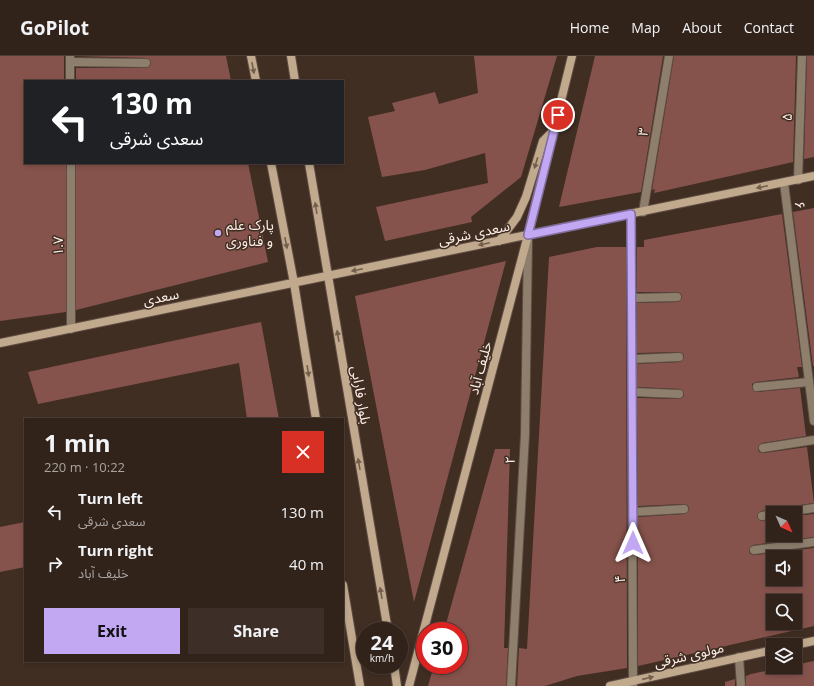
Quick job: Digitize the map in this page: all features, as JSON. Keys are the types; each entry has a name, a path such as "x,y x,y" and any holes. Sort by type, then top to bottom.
{"main road":[{"path":"251,56 256,80"},
{"path":"291,56 295,80"},
{"name":"خلیف آباد","path":"409,686 528,235 572,56"},
{"path":"499,241 517,217 526,197 543,141 554,129"},
{"path":"271,164 294,283 316,418"},
{"name":"بلوار فارابی","path":"309,164 386,622"},
{"name":"سعدی شرقی","path":"327,276 814,176"},
{"name":"سعدی","path":"0,343 327,276"},
{"path":"344,591 360,686"},
{"path":"802,644 814,641"},
{"name":"مولوی شرقی","path":"610,686 633,683 766,651"},
{"path":"395,674 397,686"}],"street":[{"name":"۳","path":"643,212 669,56"},
{"name":"۵","path":"798,180 802,56"},
{"path":"70,80 70,59 146,63"},
{"name":"۱.۷","path":"71,164 71,329"},
{"name":"۶","path":"784,183 814,421"},
{"name":"۴","path":"631,214 633,359 633,683"},
{"name":"۲","path":"511,686 525,434 528,235"},
{"path":"632,298 677,296"},
{"path":"633,359 679,357"},
{"path":"757,387 809,382"},
{"path":"633,392 679,394"},
{"path":"763,448 814,440"},
{"path":"802,510 814,508"},
{"path":"633,512 684,509"},
{"path":"762,516 766,515"},
{"path":"754,550 814,542"},
{"path":"739,657 741,686"}],"building":[{"path":"0,56 64,56 64,80 24,80 24,164 66,164 66,312 0,321"},
{"path":"76,56 226,56 231,80 76,80 76,68 146,68 150,66 151,63 146,58"},
{"path":"474,56 557,56 521,177 471,217 472,222 385,241 376,207 488,183 485,153 425,170 382,177 368,117 395,111 392,103 435,92 439,104 478,93"},
{"path":"595,56 663,56 641,192 559,207"},
{"path":"674,56 796,56 793,162 654,193 655,189 652,190"},
{"path":"807,56 814,56 814,157 804,159"},
{"path":"76,164 248,164 268,262 76,310"},
{"path":"814,208 814,366 813,366 793,212"},
{"path":"782,214 802,367 797,367 799,377 756,382 752,384 752,388 758,392 800,388 806,436 762,443 758,448 759,452 764,453 807,447 814,503 794,506 766,506 766,510 761,511 757,517 761,521 766,521 766,542 776,542 753,545 749,550 750,554 766,554 766,586 802,586 802,550 797,550 814,548 814,626 802,629 802,594 766,594 766,630 796,630 638,666 638,517 684,514 689,509 688,506 684,504 638,506 637,398 679,399 683,397 684,394 679,389 637,387 637,364 679,362 684,357 683,354 679,352 637,353 637,303 677,302 682,297 681,294 677,292 637,292 637,247 644,247 644,240"},
{"path":"597,247 626,247 627,668 577,676 545,686 517,686 519,648 527,649 549,257"},
{"path":"506,261 414,602 355,296"},
{"path":"261,322 279,418 247,418 239,363 38,404 28,372"},
{"path":"495,449 510,449 504,648 508,648 506,686 428,686 431,674 468,674 468,622 447,622"},
{"path":"814,514 814,537 802,539 802,515"},
{"path":"24,522 24,567 0,572 0,527"},
{"path":"814,661 814,686 746,686 746,676 751,674 766,671 766,674 802,674 802,664"},
{"path":"735,679 735,686 725,686 725,682"}],"place":[{"name":"پارک علم و فناوری","path":"218,233"}],"route":[{"path":"558,115 528,235 631,214 633,543"}]}
